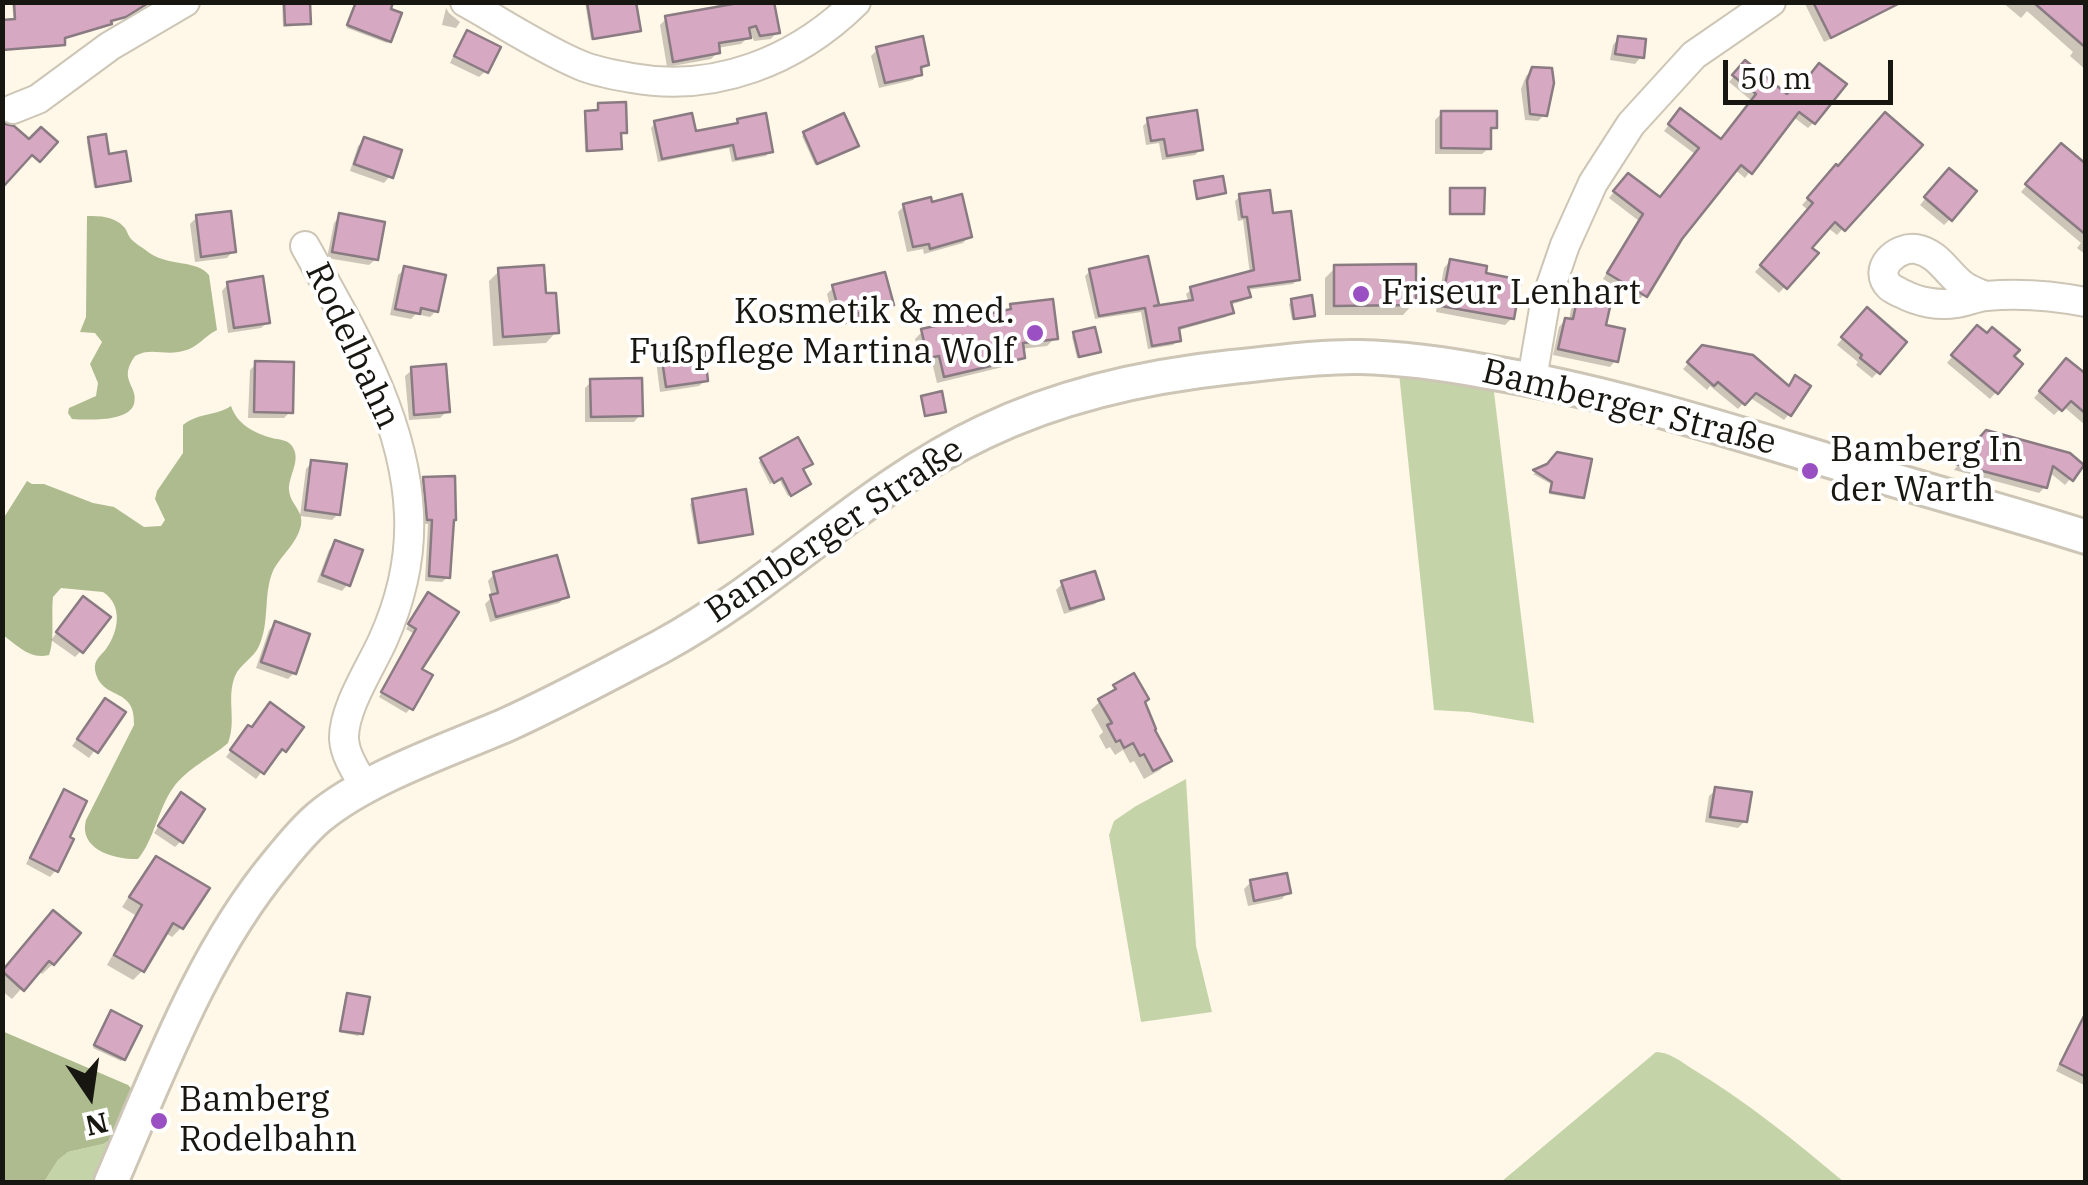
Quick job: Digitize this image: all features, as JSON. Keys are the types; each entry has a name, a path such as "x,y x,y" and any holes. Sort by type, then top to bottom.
{"street":[{"path":"14,109 38,99 110,46 185,2"},
{"path":"465,2 513,15 583,67 646,81 703,80 745,72 787,54 856,2"},
{"path":"1712,43 1738,2"},
{"path":"1532,379 1545,303 1565,244 1593,183 1631,124 1694,55 1770,2"},
{"name":"Rodelbahn","path":"305,246 379,386 397,443 409,515 405,574 397,608 345,727 346,752 366,787"},
{"path":"1985,296 2086,302"},
{"name":"Bamberger Straße","path":"112,1182 192,1000 253,892 319,817 366,787 522,718 667,643 716,613 945,452 984,432 1072,398 1197,371 1324,358 1435,363 1532,379 1668,412 2086,537"}],"green space":[{"path":"87,216 116,221 151,254 204,270 209,275 217,330 188,349 135,356 128,371 135,398 131,410 116,417 72,419 69,408 96,396 98,383 90,364 102,342 95,333 80,332 86,317"},
{"path":"1399,373 1493,384 1534,723 1434,710"},
{"path":"231,406 247,427 285,441 295,451 289,490 301,525 273,571 259,646 235,676 228,743 173,788 138,859 109,855 93,845 85,830 86,820 134,725 130,704 104,686 95,670 96,661 114,634 114,604 103,592 61,588 53,597 49,655 30,654 13,643 3,635 3,519 27,481 114,507 144,527 161,526 165,520 155,499 183,453 183,425"},
{"path":"1186,779 1196,946 1212,1012 1141,1022 1109,835 1114,821"},
{"path":"2,1031 133,1090 118,1136 103,1144 68,1152 44,1182 3,1182"},
{"path":"1656,1052 1674,1057 1731,1094 1844,1182 1501,1182"},
{"path":"118,1136 93,1182 44,1182 68,1152 103,1144"}],"building":[{"path":"14,2 150,2 111,21 112,24 65,38 65,45 2,50 2,20 15,19"},
{"path":"284,2 310,2 311,24 285,25"},
{"path":"356,2 393,2 391,9 402,13 391,42 347,25"},
{"path":"587,2 636,2 641,31 593,39"},
{"path":"744,2 774,2 780,33 760,36 756,26 749,28 751,38 719,43 720,53 673,62 665,16"},
{"path":"1813,2 1902,2 1831,38"},
{"path":"2033,2 2086,2 2086,48"},
{"path":"467,30 501,47 488,73 454,56"},
{"path":"923,36 929,65 921,67 922,75 885,83 876,47"},
{"path":"1618,36 1646,39 1644,58 1615,54"},
{"path":"1745,60 1787,94 1819,63 1847,84 1815,124 1799,112 1752,174 1741,165 1682,239 1647,297 1607,273 1643,214 1613,191 1628,173 1660,197 1699,148 1668,124 1680,108 1721,139 1756,94 1732,75"},
{"path":"1532,67 1552,68 1554,83 1547,116 1530,114 1527,81"},
{"path":"626,102 627,133 621,133 622,149 587,151 585,111 598,110 598,103"},
{"path":"1197,110 1203,150 1167,156 1164,139 1151,141 1147,118"},
{"path":"1441,111 1497,111 1497,128 1491,128 1491,149 1441,148"},
{"path":"1885,112 1923,145 1845,231 1835,222 1812,248 1819,253 1787,289 1760,265 1813,203 1807,198"},
{"path":"692,113 696,131 766,113 773,152 736,159 733,145 662,159 654,121"},
{"path":"844,113 859,146 817,164 803,132"},
{"path":"2,123 14,126 29,139 41,127 58,142 40,162 32,155 2,188"},
{"path":"106,134 109,154 126,151 131,181 96,187 88,137"},
{"path":"364,137 402,150 393,178 354,164"},
{"path":"2061,143 2086,164 2086,235 2025,184"},
{"path":"1949,168 1977,191 1952,221 1924,197"},
{"path":"1223,176 1226,193 1197,199 1194,181"},
{"path":"1450,188 1485,188 1484,214 1450,214"},
{"path":"1270,190 1273,213 1291,211 1300,280 1248,287 1251,297 1231,302 1234,313 1179,328 1181,341 1152,346 1145,308 1099,316 1089,269 1148,256 1159,305 1154,306 1193,300 1190,287 1254,270 1247,217 1242,217 1239,194"},
{"path":"962,194 972,237 930,249 929,244 913,247 903,204"},
{"path":"231,211 236,252 201,257 196,215"},
{"path":"339,213 385,222 378,260 332,252"},
{"path":"1450,259 1487,266 1486,273 1521,280 1514,319 1441,306"},
{"path":"1416,264 1416,305 1334,306 1334,265"},
{"path":"544,265 546,293 556,293 559,333 503,337 498,268"},
{"path":"404,266 446,275 438,312 421,308 420,314 395,309"},
{"path":"885,272 894,305 859,313 860,318 842,323 832,285"},
{"path":"263,276 270,323 234,328 227,282"},
{"path":"1312,295 1315,316 1294,319 1291,299"},
{"path":"1053,299 1058,339 1023,343 1025,358 944,377 939,356 928,358 921,329 1011,309 1010,304"},
{"path":"1577,300 1610,307 1606,325 1625,329 1618,362 1558,349 1565,318 1573,319"},
{"path":"1867,307 1907,342 1880,374 1841,337"},
{"path":"1977,325 1987,333 1992,327 2020,350 2014,356 2023,364 1998,394 1951,355"},
{"path":"1095,327 1101,352 1079,357 1073,332"},
{"path":"1702,345 1753,355 1789,386 1795,375 1811,386 1791,416 1756,393 1745,405 1718,382 1714,386 1687,362"},
{"path":"704,347 708,381 666,387 661,353"},
{"path":"2066,358 2086,374 2086,414 2071,401 2062,411 2039,391"},
{"path":"255,361 294,362 293,413 254,412"},
{"path":"446,364 450,412 414,415 411,367"},
{"path":"642,378 643,416 591,417 590,379"},
{"path":"942,391 946,412 925,416 921,396"},
{"path":"1986,430 2070,453 2084,465 2073,481 2053,466 2047,488 1956,464"},
{"path":"798,437 813,464 803,469 811,484 791,496 782,478 774,483 760,458"},
{"path":"1557,452 1592,459 1584,498 1550,492 1552,482 1533,470 1547,464"},
{"path":"311,460 347,464 340,515 305,510"},
{"path":"455,476 456,520 450,578 429,576 432,520 427,520 423,477"},
{"path":"746,489 753,534 699,543 692,499"},
{"path":"335,540 363,550 350,586 322,575"},
{"path":"557,555 569,597 496,617 490,595 498,593 493,572"},
{"path":"1095,571 1104,599 1070,609 1061,581"},
{"path":"428,592 459,612 422,669 433,675 413,710 381,692 416,629 408,624"},
{"path":"83,596 111,617 83,653 56,632"},
{"path":"275,621 310,634 296,674 261,662"},
{"path":"1134,673 1149,699 1145,702 1155,730 1172,761 1153,771 1133,743 1124,748 1120,740 1116,742 1107,725 1112,723 1098,699"},
{"path":"105,698 126,712 98,753 77,739"},
{"path":"270,702 304,727 264,774 230,750"},
{"path":"1715,787 1752,792 1747,822 1710,817"},
{"path":"64,789 87,801 58,872 30,858"},
{"path":"181,792 205,809 183,843 158,826"},
{"path":"156,856 210,888 183,929 173,923 144,972 114,955 142,905 129,897"},
{"path":"1287,873 1291,893 1254,901 1250,880"},
{"path":"53,910 81,933 54,965 49,961 24,991 2,971"},
{"path":"347,993 370,997 363,1034 340,1031"},
{"path":"111,1010 142,1026 125,1060 94,1045"},
{"path":"2086,1012 2086,1077 2060,1064"}],"place":[{"name":"Friseur Lenhart","path":"1361,294"},
{"name":"Kosmetik & med. Fußpflege Martina Wolf","path":"1035,333"},
{"name":"Bamberg In der Warth","path":"1810,471"},
{"name":"Bamberg Rodelbahn","path":"159,1121"}]}
